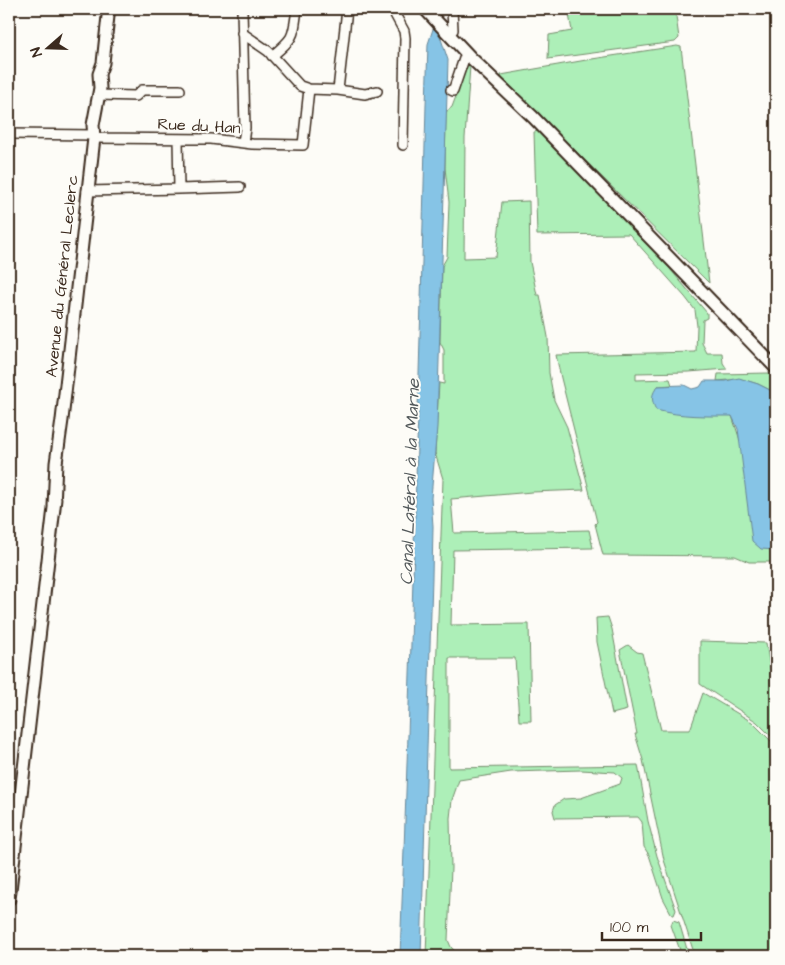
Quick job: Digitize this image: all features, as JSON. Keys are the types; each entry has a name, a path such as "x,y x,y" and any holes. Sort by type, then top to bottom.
{"main road":[{"path":"425,9 466,53 533,117 776,368"},
{"name":"Avenue du Général Leclerc","path":"9,899 54,506 56,463 94,137 93,125 99,96 99,74 103,63 109,11"}],"street":[{"path":"242,9 244,143"},
{"path":"272,56 293,35 297,9"},
{"path":"338,90 347,9"},
{"path":"392,9 400,22 405,38 402,145"},
{"path":"449,35 453,30 452,9"},
{"path":"242,33 272,56 294,81 309,89 338,90 365,94 377,91"},
{"path":"451,90 453,90 458,78 466,53"},
{"name":"Rue du Han","path":"9,134 211,139 244,143 303,145 309,89"},
{"path":"99,96 136,96 142,90 180,90"},
{"path":"178,139 179,189"},
{"path":"87,191 240,187"}],"green space":[{"path":"568,9 675,9 679,38 675,42 548,59 549,35 572,31"},
{"path":"677,46 681,47 709,283 501,75"},
{"path":"466,61 470,66 465,138 464,258 496,257 502,202 529,201 530,262 537,295 540,295 548,337 549,373 554,400 567,427 584,490 532,492 451,499 454,533 589,530 593,548 453,550 451,625 529,624 531,721 519,721 515,658 449,658 449,768 638,765 648,821 657,856 676,910 674,915 672,915 663,898 649,855 644,847 642,822 638,817 555,818 553,811 555,805 564,799 581,798 620,784 622,778 615,772 581,770 511,772 459,780 452,800 450,818 451,868 448,940 459,956 426,956 443,479 435,453 439,383 444,384 444,350 440,342 442,266 447,257 449,202 445,168 446,112 452,107 462,80"},
{"path":"539,131 670,269 707,313 707,318 703,320 702,343 707,353 722,353 723,363 727,369 636,373 636,380 670,379 672,385 658,386 732,416 776,549 776,562 749,562 735,556 603,555 595,524 597,522 556,355 696,352 697,326 695,310 629,234 537,235 534,132"},
{"path":"769,373 776,381 776,393 758,384 741,379 717,381 718,374"},
{"path":"608,617 612,629 627,710 612,714 597,642 596,618"},
{"path":"700,641 766,643 776,705 776,741 757,722 700,684"},
{"path":"628,645 637,652 642,653 661,730 690,730 703,693 752,722 776,746 776,956 695,956 664,860 643,760 635,734 637,734 620,650"},
{"path":"673,920 679,922 689,956 682,956 671,925"}],"water":[{"path":"436,9 441,9 440,36 448,60 437,427 431,498 433,526 432,577 421,956 400,956 428,44 433,29"},
{"path":"739,378 758,384 776,393 776,550 761,549 752,541 738,429 732,416 675,414 656,410 653,403 652,397 658,386 684,385 692,389 700,387 704,381 726,381"}],"water label":[{"name":"Canal Latéral à la Marne","path":"410,482"}]}
